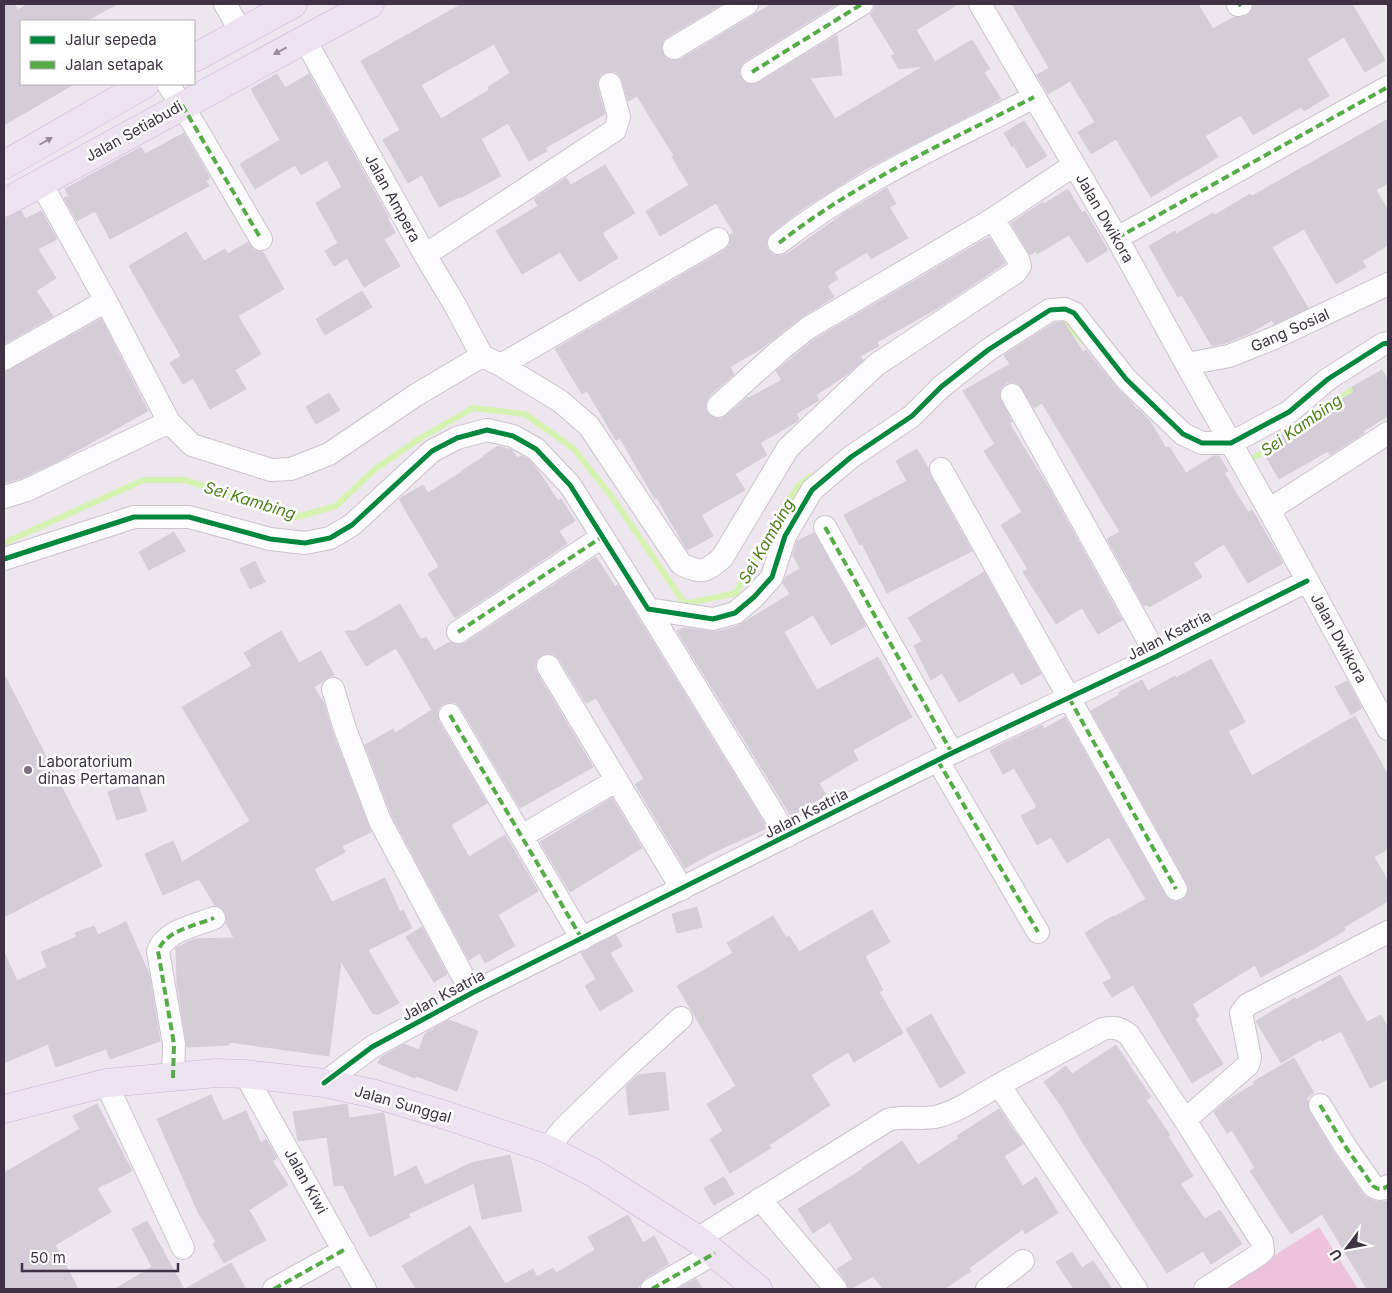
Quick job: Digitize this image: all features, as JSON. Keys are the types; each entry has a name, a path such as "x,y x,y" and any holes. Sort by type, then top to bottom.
{"main road":[{"path":"195,57 293,4"},
{"name":"Jalan Setiabudi","path":"4,203 41,183 175,94 304,38 370,4"},
{"path":"4,165 143,85"},
{"name":"Jalan Sunggal","path":"4,1109 106,1083 216,1073 245,1074 324,1083 375,1094 548,1150 592,1172 706,1246 758,1289"}],"street":[{"path":"225,4 240,32"},
{"path":"674,48 747,4"},
{"path":"752,72 862,4"},
{"name":"Jalan Dwikora","path":"980,4 1117,238 1269,510 1388,729"},
{"name":"Jalan Ampera","path":"304,38 425,255 455,305 492,360"},
{"path":"425,255 615,130 619,117 610,84"},
{"path":"1117,238 1388,87"},
{"path":"175,94 261,239"},
{"path":"779,243 850,193 1034,97"},
{"path":"718,406 779,351 808,328 993,219 1074,165"},
{"path":"41,183 106,301 169,422 192,445 271,470 291,469 329,454 416,395 492,360 718,240"},
{"path":"492,360 560,401 589,426 681,564 694,570 708,570 722,558 788,448 876,365 1016,272 1020,266 1018,258 993,219"},
{"name":"Gang Sosial","path":"1191,371 1274,338 1388,284"},
{"path":"4,359 106,301"},
{"path":"648,609 713,620 735,613 754,597 772,577 785,536 812,490 850,457 912,416 941,387 988,350 1050,310 1065,309 1074,313 1126,378 1183,434 1202,443 1228,439 1289,412 1328,379 1383,344 1388,343"},
{"path":"1012,395 1157,656"},
{"path":"4,497 27,490 169,422"},
{"path":"4,559 134,517 189,517 270,539 305,543 330,538 352,525 432,451 457,438 486,430 513,436 536,449 570,485 787,836"},
{"path":"1269,510 1388,433"},
{"path":"941,469 1176,889"},
{"path":"825,527 1038,932"},
{"path":"458,632 602,537"},
{"name":"Jalan Ksatria","path":"324,1083 372,1047 472,993 945,757 1157,656 1307,580"},
{"path":"548,666 682,889"},
{"path":"332,689 345,729 380,820 472,993"},
{"path":"450,715 582,939"},
{"path":"522,836 617,780"},
{"path":"173,1078 174,1044 158,950 162,942 170,936 214,918"},
{"path":"1185,1120 1248,1065 1250,1057 1241,1013 1247,1005 1388,932"},
{"path":"548,1150 564,1128 681,1018"},
{"path":"652,1289 706,1246 760,1199 888,1120 935,1117 952,1111 1103,1029 1116,1028 1129,1035 1264,1246 1260,1254 1205,1289"},
{"name":"Jalan Kiwi","path":"245,1074 365,1289"},
{"path":"106,1083 183,1248"},
{"path":"999,1085 1136,1289"},
{"path":"1320,1105 1345,1146 1373,1186 1377,1189 1383,1189 1388,1186"},
{"path":"760,1199 836,1289"},
{"path":"274,1289 344,1250"},
{"path":"987,1289 1023,1261"}],"shaded area":[{"path":"1319,1227 1358,1289 1222,1289"}],"building":[{"path":"4,4 14,4 18,10 28,4 117,4 88,20 20,20 20,85 72,85 4,125"},
{"path":"462,4 722,4 663,41 661,48 663,54 667,59 674,61 681,59 772,4 837,4 745,61 741,65 739,72 745,83 752,85 758,83 837,35 842,75 810,78 835,119 924,66 899,69 891,56 895,54 870,14 874,10 875,4 958,4 916,30 935,62 972,40 990,69 984,72 1001,99 864,170 801,210 771,233 767,238 768,250 773,255 781,256 787,254 846,212 887,188 896,204 889,207 908,238 871,259 867,252 834,272 838,279 827,286 834,297 800,318 762,348 730,367 734,374 709,396 706,402 705,409 714,418 720,419 726,416 748,397 782,380 776,371 815,339 989,237 1005,263 941,306 877,342 879,346 860,356 863,360 849,373 816,395 819,400 796,414 799,419 796,422 760,443 767,455 735,474 745,490 701,515 713,536 687,550 620,438 616,440 587,391 582,394 555,349 725,250 730,245 730,235 734,233 716,203 660,236 646,211 689,185 672,157 674,156 637,96 628,101 619,74 613,71 601,74 597,81 605,114 545,148 547,151 529,161 508,123 481,139 501,176 439,207 422,175 408,183 383,140 400,130 361,61","holes":["494,44 510,73 488,87 489,90 441,119 421,85"]},
{"path":"1012,4 1198,4 1213,29 1234,17 1246,16 1251,12 1254,4 1352,4 1385,60 1365,72 1344,37 1307,59 1329,96 1304,111 1301,107 1253,135 1241,115 1205,136 1218,157 1151,197 1116,139 1091,154 1078,132 1095,122 1070,81 1048,94 1037,75 1049,68"},
{"path":"277,74 285,88 309,74 389,218 395,233 384,239 400,266 364,287 347,258 334,266 325,251 338,243 316,203 342,187 327,160 301,175 295,165 255,189 240,164 280,140 251,89"},
{"path":"1388,119 1388,183 1376,190 1388,210 1388,245 1362,261 1366,267 1336,284 1304,229 1272,247 1308,308 1274,324 1272,320 1248,334 1212,346 1182,295 1178,297 1149,246 1175,231 1176,234 1213,213 1215,215 1250,194 1252,196"},
{"path":"1024,121 1047,156 1027,168 1004,133"},
{"path":"184,133 210,178 206,181 209,186 110,239 95,211 77,221 64,198 69,196 65,189 141,147 145,154"},
{"path":"605,165 635,213 602,233 618,258 579,282 560,252 522,274 496,231 538,206 534,199 566,178 571,185"},
{"path":"1068,189 1082,213 1085,211 1108,250 1087,263 1069,235 1037,254 1036,251 1030,255 1011,223 1043,202 1044,204"},
{"path":"21,211 25,219 41,211 57,239 38,249 56,278 36,291 53,316 4,344 4,219"},
{"path":"186,232 204,261 225,249 228,254 248,242 254,250 263,252 284,289 238,316 261,354 235,370 246,389 210,409 193,378 183,384 170,363 181,356 129,266"},
{"path":"362,291 372,307 325,335 316,319"},
{"path":"101,319 148,411 60,460 22,478 4,483 4,372"},
{"path":"1063,322 1083,352 1086,350 1116,387 1133,404 1136,410 1138,409 1149,420 1166,448 1169,447 1186,473 1214,456 1219,456 1228,471 1224,473 1248,512 1252,510 1283,563 1248,583 1224,544 1193,563 1202,577 1149,607 1147,604 1144,606 1107,539 1120,532 1042,403 1034,408 1019,384 1013,382 1006,383 1001,388 999,395 1012,422 1009,423 1051,492 1122,620 1098,634 1082,608 1056,624 1023,572 1028,569 1001,525 1022,512 984,451 995,444 963,391 1010,364 1004,355 1054,323"},
{"path":"1382,370 1388,381 1388,416 1363,431 1364,433 1330,455 1328,451 1279,479 1260,447 1354,392 1352,387"},
{"path":"329,393 340,410 316,424 306,407"},
{"path":"498,446 512,450 517,458 521,456 528,459 558,501 561,499 575,521 559,531 567,544 455,618 428,574 439,567 399,499 423,485 428,493 462,472"},
{"path":"917,449 972,551 887,593 862,544 860,545 844,515 907,481 896,461"},
{"path":"174,532 185,551 149,570 139,552"},
{"path":"814,533 866,626 831,645 813,615 784,632 817,690 878,657 912,717 853,750 858,760 819,783 826,795 791,816 677,631 683,628 716,632 738,626 790,594 783,583 786,577 800,569 793,555 797,541"},
{"path":"596,557 615,587 618,585 767,828 712,853 685,868 635,784 644,779 596,698 586,703 559,659 554,654 547,653 542,655 536,660 535,667 537,673 593,767 520,808 461,708 456,703 449,702 443,704 438,709 439,722 487,803 451,825 469,857 505,835 538,891 498,915 515,946 485,963 480,953 469,960 392,816 365,745 393,729 395,733 432,710 396,648 366,666 345,631 354,631 400,604 421,640 426,637 434,651 450,642 459,645 465,643"},
{"path":"255,561 265,582 250,589 240,569"},
{"path":"984,572 1041,674 1021,685 1013,672 959,702 942,673 931,680 914,646 922,641 908,618"},
{"path":"281,631 299,663 321,651 334,675 314,687 324,704 333,734 371,832 342,846 345,852 314,869 332,902 385,878 400,912 403,910 412,928 368,950 399,1003 379,1014 373,1014 341,961 329,1056 229,1042 229,1045 187,1047 177,983 176,948 194,939 234,938 226,923 226,913 222,908 215,905 199,879 163,895 145,854 173,841 182,862 250,821 182,707 252,666 244,653"},
{"path":"1211,659 1245,722 1228,731 1252,776 1355,716 1388,775 1388,849 1374,857 1388,881 1388,901 1344,927 1345,930 1261,977 1255,965 1192,1004 1199,1016 1195,1019 1223,1064 1192,1083 1133,985 1112,997 1103,983 1112,978 1085,933 1146,899 1109,837 1067,863 1051,837 1037,845 1021,816 1037,807 1014,768 1003,774 990,750 1042,725 1044,729 1065,717 1165,895 1175,902 1182,901 1189,889 1187,883 1091,711 1142,680 1148,691"},
{"name":"Laboratorium dinas Pertamanan","path":"4,674 102,866 4,917"},
{"path":"1347,681 1362,708 1351,715 1335,687"},
{"path":"137,783 147,811 117,820 108,792"},
{"path":"612,798 642,848 570,892 540,842"},
{"path":"697,907 702,927 677,933 672,914"},
{"path":"872,910 890,942 865,956 883,990 879,992 903,1033 854,1062 848,1052 811,1075 830,1105 769,1145 771,1148 730,1173 710,1139 723,1131 707,1104 736,1086 677,986 733,953 727,943 773,916 786,938 789,936 799,952"},
{"path":"126,922 149,974 160,1041 110,1059 106,1049 56,1067 48,1044 4,1063 4,952 17,981 47,967 41,952 77,937 75,933 94,926 98,935"},
{"path":"422,927 447,974 434,982 406,937"},
{"path":"616,935 622,946 610,953 633,991 600,1011 585,986 596,979 581,953"},
{"path":"1340,975 1367,1022 1381,1015 1388,1029 1388,1079 1370,1088 1341,1031 1322,1041 1321,1039 1281,1063 1256,1021"},
{"path":"931,1014 965,1073 940,1088 906,1029"},
{"path":"449,1020 478,1031 457,1091 416,1076 415,1078 378,1063 380,1058 404,1044 419,1050 425,1034"},
{"path":"1116,1045 1151,1097 1146,1100 1170,1135 1168,1136 1193,1176 1180,1184 1205,1219 1220,1210 1242,1244 1211,1264 1203,1251 1167,1273 1060,1104 1044,1082 1066,1066 1072,1074"},
{"path":"1294,1058 1314,1093 1306,1098 1309,1111 1334,1153 1365,1197 1377,1202 1388,1201 1388,1289 1367,1289 1322,1214 1291,1234 1250,1171 1255,1168 1232,1130 1227,1133 1214,1112 1228,1100 1254,1084 1253,1082"},
{"path":"665,1072 669,1110 629,1115 626,1086 638,1075"},
{"path":"211,1095 223,1121 246,1111 261,1143 266,1139 277,1158 272,1161 288,1185 249,1210 266,1240 224,1263 213,1244 216,1242 198,1212 157,1119"},
{"path":"97,1104 132,1171 97,1188 111,1212 55,1245 78,1289 4,1289 4,1173 80,1129 73,1116"},
{"path":"347,1104 349,1118 384,1113 394,1177 416,1166 425,1185 471,1163 510,1155 522,1211 482,1219 474,1183 408,1214 410,1217 370,1237 343,1185 334,1186 327,1137 298,1141 293,1112"},
{"path":"999,1109 1023,1144 1004,1156 1023,1186 1036,1177 1058,1213 1025,1234 1023,1229 969,1268 971,1271 944,1289 883,1289 873,1276 849,1289 846,1281 837,1269 853,1259 830,1222 813,1233 798,1209 863,1169 902,1141 918,1165 959,1138 957,1136"},
{"path":"724,1177 734,1194 714,1205 704,1188"},
{"path":"628,1215 643,1243 654,1236 669,1264 645,1278 637,1289 416,1289 402,1266 470,1226 505,1284 533,1269 537,1277 553,1268 556,1273 595,1250 588,1237"},
{"path":"147,1221 184,1289 115,1289 152,1267 132,1229"},
{"path":"1072,1252 1082,1268 1093,1261 1112,1289 1074,1289 1056,1262"},
{"path":"231,1263 246,1289 185,1289"},
{"path":"696,1279 703,1289 678,1289"}],"waterway":[{"name":"Sei Kambing","path":"1057,315 1085,343"},
{"name":"Sei Kambing","path":"1326,409 1353,389 1359,387"},
{"name":"Sei Kambing","path":"4,543 144,480 184,480 238,496 297,517 336,506 375,469 419,439 473,408 525,414 574,449 612,497 685,604 736,593 798,486 811,476"},
{"name":"Sei Kambing","path":"1246,456 1250,460 1269,449"}],"marked path":[{"path":"752,72 862,4"},
{"path":"1117,238 1388,87"},
{"path":"779,243 839,201 871,182 1034,97"},
{"path":"182,105 261,239"},
{"path":"825,527 952,753"},
{"path":"458,632 602,537"},
{"path":"1069,698 1176,889"},
{"path":"450,715 582,939"},
{"path":"938,761 1038,932"},
{"path":"173,1078 174,1044 158,951 167,938 174,933 214,918"},
{"path":"1320,1105 1345,1146 1373,1186 1380,1189 1388,1186"},
{"path":"274,1289 344,1250"},
{"path":"652,1289 715,1253"}],"cycle path":[{"path":"4,559 134,517 189,517 270,539 305,543 330,538 352,525 432,451 457,438 487,430 513,436 536,449 570,485 648,609 713,619 735,613 754,597 772,577 785,536 812,490 851,457 912,416 941,387 988,350 1050,310 1065,309 1074,313 1126,379 1183,434 1202,443 1231,443 1289,412 1328,379 1383,344 1388,343"},
{"path":"324,1083 372,1047 472,993 952,753 1157,656 1307,581"}],"place":[{"name":"Laboratorium dinas Pertamanan","path":"28,770"}]}
